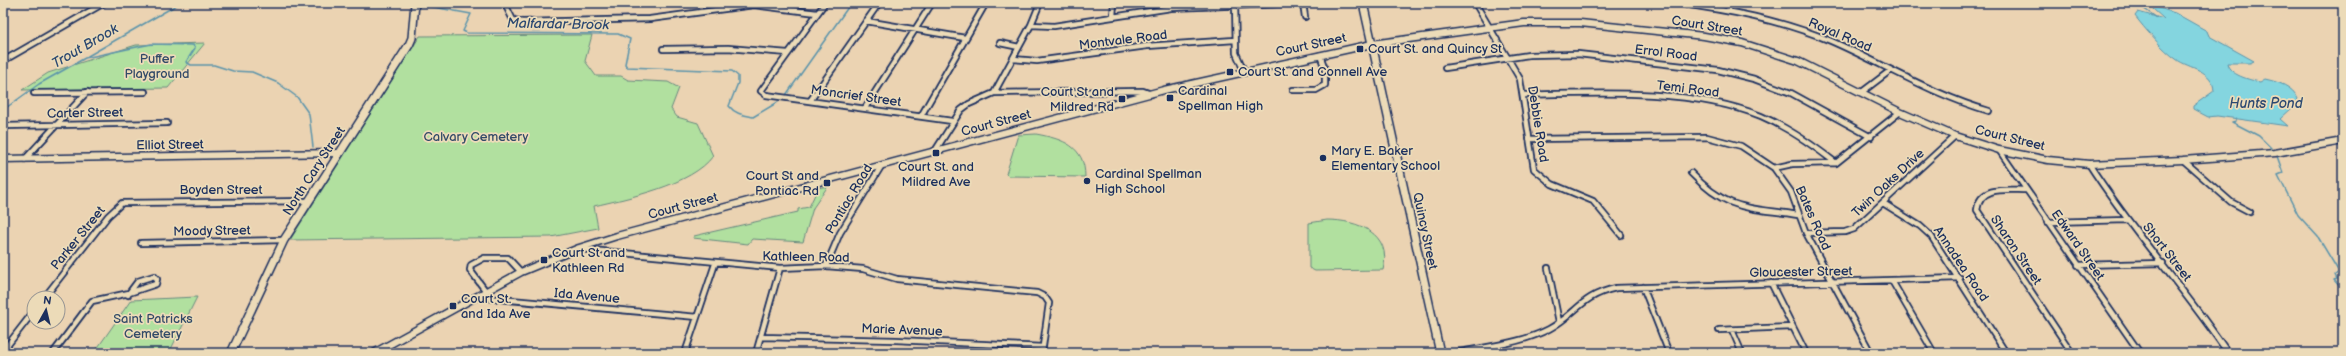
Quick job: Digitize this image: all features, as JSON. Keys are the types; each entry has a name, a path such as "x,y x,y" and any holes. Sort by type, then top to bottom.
{"main road":[{"name":"North Cary Street","path":"231,353 284,240 338,153 409,45 413,32 415,3"},
{"name":"Quincy Street","path":"1362,3 1440,353"}],"street":[{"path":"3,61 104,3"},
{"path":"508,3 507,8 513,20 522,22 650,19 754,5 817,13"},
{"path":"663,49 728,48 788,52 825,3"},
{"path":"810,101 879,3"},
{"path":"865,108 932,3"},
{"path":"921,116 986,3"},
{"path":"994,93 1031,25 1040,3"},
{"path":"1113,16 1114,3"},
{"path":"1031,25 1054,26 1171,5 1303,3 1305,17"},
{"name":"Debbie Road","path":"1475,3 1487,27 1520,79 1534,169 1539,177 1549,184 1589,198 1621,235"},
{"name":"Royal Road","path":"1675,3 1729,10 1772,20 1813,34 1950,98 1989,111"},
{"path":"1728,3 1729,10"},
{"path":"1235,4 1236,53 1244,71"},
{"path":"866,21 965,38"},
{"name":"Court Street","path":"374,353 485,290 521,272 579,248 617,236 1151,94 1244,71 1372,44 1524,22 1580,23 1722,39 1769,51 1798,61 1900,112 1955,136 1999,150 2048,160 2089,164 2182,160 2274,153 2343,141"},
{"name":"Montvale Road","path":"1013,59 1037,61 1147,46 1235,40"},
{"path":"1000,43 1019,47"},
{"name":"Moncrief Street","path":"788,52 761,91 766,95 952,121"},
{"name":"Errol Road","path":"1445,68 1529,55 1578,54 1718,70 1754,79 1791,93 1871,137"},
{"path":"1293,90 1316,90 1325,84 1325,69 1320,55"},
{"path":"1862,92 1891,70"},
{"path":"935,151 952,121 969,104 994,93 1143,90 1151,94"},
{"path":"25,159 87,92"},
{"path":"34,93 145,92"},
{"name":"Temi Road","path":"1523,95 1608,92 1722,104 1775,122 1809,142 1836,163"},
{"path":"1774,168 1792,164 1836,163 1871,137 1900,112"},
{"name":"Carter Street","path":"3,126 167,123"},
{"name":"Twin Oaks Drive","path":"1806,233 1845,232 1854,229 1955,136"},
{"name":"Bates Road","path":"1529,139 1707,137 1741,146 1774,168 1791,192 1806,233 1871,353"},
{"name":"Edward Street","path":"1999,150 2140,353"},
{"name":"Elliot Street","path":"3,159 338,153"},
{"path":"2182,160 2231,202 2250,212"},
{"name":"Short Street","path":"2089,164 2099,181 2163,263 2228,353"},
{"name":"Pontiac Road","path":"826,266 840,233 882,165"},
{"path":"1691,173 1711,194 1734,205 1761,211 1798,214"},
{"name":"Sharon Street","path":"2026,190 1998,190 1984,194 1977,201 1977,210 2072,353"},
{"name":"Boyden Street","path":"134,201 308,200"},
{"name":"Parker Street","path":"50,290 108,216 122,203 134,201"},
{"name":"Annadea Road","path":"1883,203 1920,226 1931,236 1960,278 2006,353"},
{"path":"2048,222 2128,220"},
{"name":"Moody Street","path":"141,243 284,240"},
{"name":"Kathleen Road","path":"579,248 715,264 780,268 826,266 863,269 897,279 1041,294 1049,303 1042,350"},
{"path":"485,290 470,270 471,265 476,260 484,257 508,258 521,272"},
{"path":"2078,265 2163,263"},
{"path":"685,353 715,264"},
{"path":"756,353 780,268"},
{"path":"1548,268 1559,322"},
{"path":"53,353 92,300 100,298 128,295 143,292 156,284 157,279 154,276 145,277 137,282 128,295"},
{"name":"Gloucester Street","path":"1456,353 1532,335 1548,329 1559,322 1592,294 1616,288 1960,278"},
{"path":"1892,280 1934,353"},
{"path":"1771,283 1806,353"},
{"path":"1642,287 1669,353"},
{"name":"Ida Avenue","path":"475,297 697,317"},
{"path":"3,351 26,321"},
{"path":"1719,330 1793,327"},
{"path":"1732,330 1742,353"},
{"name":"Marie Avenue","path":"761,337 896,340 1042,350"}],"green space":[{"name":"Calvary Cemetery","path":"592,35 585,61 596,76 621,76 628,80 668,82 679,88 671,109 677,117 698,123 713,156 703,166 690,175 658,189 594,206 598,228 551,237 290,240 420,36"},
{"name":"Puffer Playground","path":"205,43 168,88 22,90 48,73 136,45"},
{"path":"1036,134 1055,138 1071,146 1077,151 1084,166 1085,177 1008,176 1006,174 1018,135"},
{"path":"828,186 813,208 803,242 752,239 748,244 693,238 694,236 798,212 798,209 809,207 818,188"},
{"path":"1327,220 1361,226 1378,238 1383,247 1385,257 1383,270 1315,271 1309,268 1309,223"},
{"name":"Saint Patricks Cemetery","path":"197,297 169,353 94,353 131,300"}],"water":[{"name":"Hunts Pond","path":"2152,6 2175,13 2207,31 2209,36 2254,61 2250,63 2227,63 2236,74 2260,82 2265,79 2284,85 2293,91 2298,99 2292,108 2280,119 2288,126 2217,116 2208,117 2193,109 2193,106 2214,91 2213,84 2200,70 2181,62 2166,51 2135,16 2138,12 2164,19 2153,9"}],"waterway":[{"name":"Trout Brook","path":"88,56 180,3"},
{"name":"Malfardar Brook","path":"426,3 428,6 471,14 463,31 467,33 618,34 630,39 625,64 627,67 732,71 738,76 738,83 729,106 731,109 746,116 753,117 778,102"},
{"name":"Malfardar Brook","path":"786,95 851,3"},
{"path":"2136,3 2157,18"},
{"path":"3,110 39,84 85,58 151,44 193,45 195,48 186,62 191,65 214,65 233,71 252,72 278,83 297,97 309,114 313,147"},
{"path":"2236,118 2236,121 2232,122 2259,136 2271,148"},
{"path":"2277,156 2283,173 2278,175 2298,215 2318,237 2339,272 2335,275 2337,279 2334,280 2341,288 2343,298"}],"place":[{"name":"Court St. and Quincy St","path":"1360,49"},
{"name":"Court St. and Connell Ave","path":"1230,72"},
{"name":"Cardinal Spellman High","path":"1170,98"},
{"name":"Court St and Mildred Rd","path":"1122,99"},
{"name":"Court St. and Mildred Ave","path":"936,153"},
{"name":"Mary E. Baker Elementary School","path":"1323,158"},
{"name":"Cardinal Spellman High School","path":"1087,181"},
{"name":"Court St and Pontiac Rd","path":"827,183"},
{"name":"Court St and Kathleen Rd","path":"544,260"},
{"name":"Court St. and Ida Ave","path":"453,306"}]}
